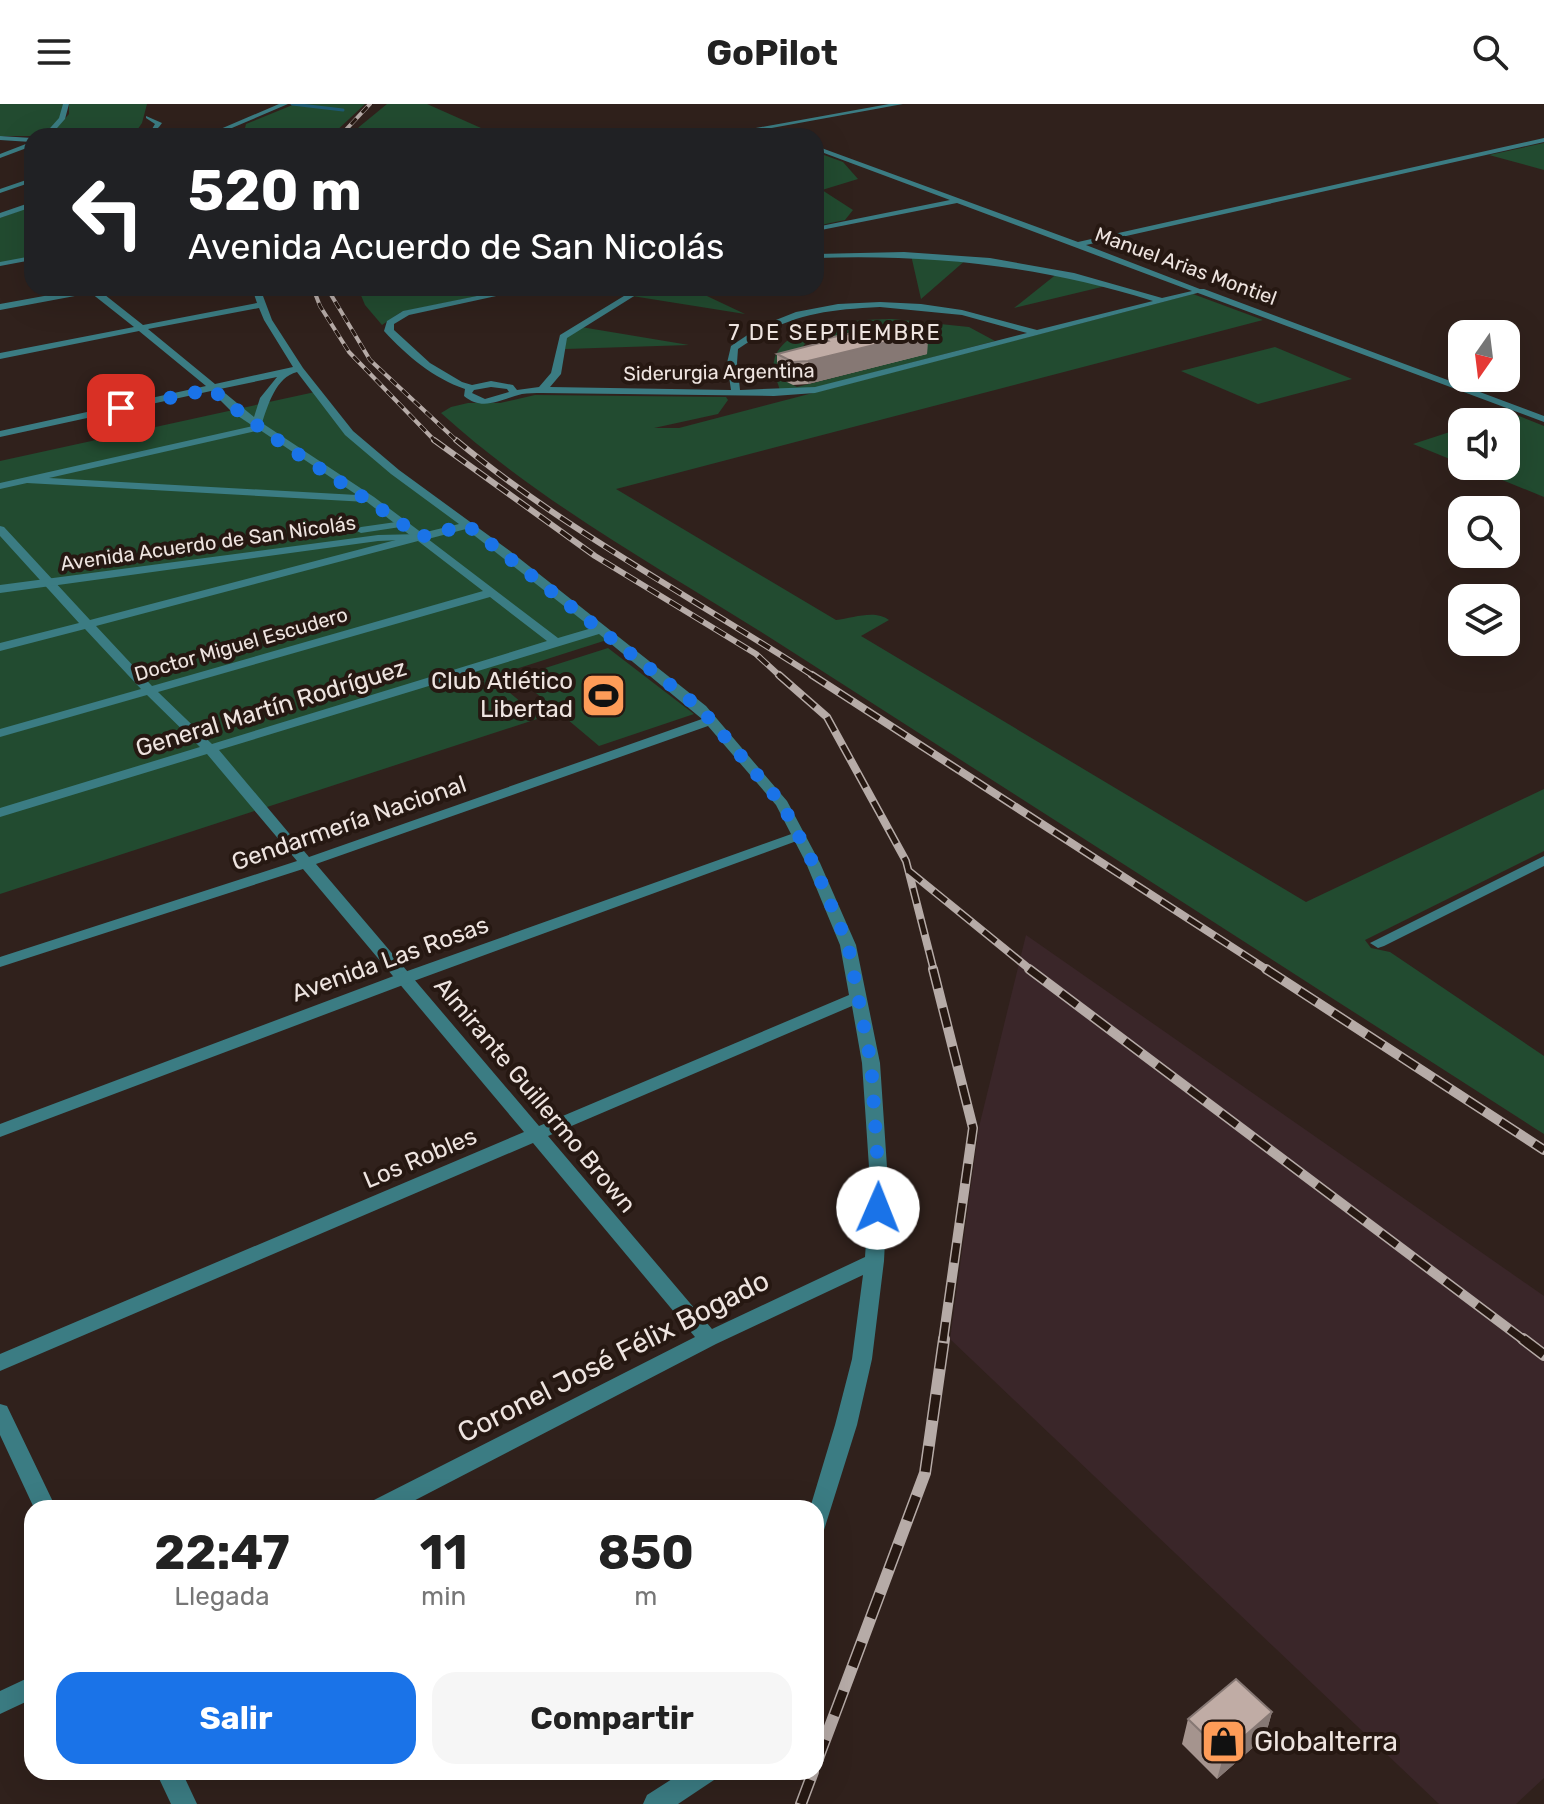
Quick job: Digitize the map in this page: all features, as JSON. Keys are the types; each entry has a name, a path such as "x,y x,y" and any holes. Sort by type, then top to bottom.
{"street":[{"path":"54,128 62,119 66,104"},
{"path":"234,128 285,104"},
{"path":"762,128 900,104"},
{"path":"143,128 151,108"},
{"path":"148,117 159,123 155,128"},
{"path":"0,139 24,141"},
{"path":"1077,245 1544,140"},
{"path":"0,156 24,146"},
{"name":"Manuel Arias Montiel","path":"824,151 1544,419"},
{"path":"0,191 24,183"},
{"path":"824,227 958,201"},
{"path":"0,216 24,207"},
{"path":"824,256 909,254 971,258 1086,276 1160,301"},
{"path":"0,264 24,260"},
{"name":"Siderurgia Argentina","path":"514,393 510,387 497,384 471,388 468,396 482,401 542,390 736,393 797,392 825,388 1201,291"},
{"path":"0,307 60,296"},
{"path":"106,296 258,426 370,499 557,643"},
{"path":"260,296 268,320 299,369 349,433 701,709 782,804 813,863 848,945 871,1063 879,1182 874,1261 862,1359 823,1500"},
{"path":"471,388 437,374 389,331 390,323 406,313 490,296"},
{"path":"542,390 556,374 563,337 630,296"},
{"path":"0,356 264,304"},
{"path":"736,393 732,363 734,348 764,325 801,314 838,308 924,307 992,317 1034,332"},
{"path":"0,434 299,369"},
{"path":"258,426 265,398 286,372"},
{"path":"0,486 258,426"},
{"path":"28,480 370,499"},
{"name":"Avenida Acuerdo de San Nicolás","path":"0,589 48,578 403,524"},
{"name":"Avenida Acuerdo de San Nicolás","path":"0,578 48,578 378,538 420,537 467,525"},
{"name":"Almirante Guillermo Brown","path":"0,529 148,691 211,750 709,1339"},
{"path":"0,647 420,537"},
{"name":"Doctor Miguel Escudero","path":"0,733 494,592"},
{"name":"General Martín Rodríguez","path":"0,813 601,629"},
{"name":"Gendarmería Nacional","path":"0,962 308,862 710,721"},
{"name":"Avenida Las Rosas","path":"0,1131 405,978 797,836"},
{"path":"1378,943 1544,860"},
{"name":"Los Robles","path":"0,1363 858,997"},
{"name":"Coronel José Félix Bogado","path":"396,1500 709,1339 874,1261"},
{"path":"0,1412 41,1500"},
{"path":"0,1703 24,1691"},
{"path":"173,1780 184,1804"},
{"path":"656,1804 694,1780"}],"shaded area":[{"path":"1026,935 1544,1296 1544,1778 1516,1804 1439,1804 950,1339 979,1127"}],"green space":[{"path":"0,104 63,104 62,113 51,128 24,128 24,136 0,136"},
{"path":"69,104 147,104 139,128 56,128 69,114"},
{"path":"295,104 365,104 340,128 245,128 246,124"},
{"path":"387,104 427,104 481,128 358,128"},
{"path":"1544,143 1544,170 1489,155"},
{"path":"824,155 843,162 858,179 824,189"},
{"path":"824,191 853,210 845,220 824,224"},
{"path":"24,209 24,259 0,263 0,218"},
{"path":"911,255 967,259 921,299"},
{"path":"1058,273 1110,285 1014,308"},
{"path":"1193,294 1263,320 616,489 836,620 877,615 889,620 861,636 1306,902 1544,789 1544,851 1365,940 1371,948 1390,952 1544,1056 1544,1134 611,539 523,480 441,413 468,403 500,403 535,395 726,397 728,400 718,414 654,428 679,428"},
{"path":"361,296 478,296 401,312 382,325"},
{"path":"632,296 707,296 745,314"},
{"path":"892,319 969,327 995,341 818,387 780,391 773,365 780,348 792,338 824,325","holes":["832,342 855,350 926,354 797,387 778,377 816,360 800,350 805,344"]},
{"path":"581,327 689,345 565,349 566,337"},
{"path":"1275,347 1352,379 1258,404 1181,371"},
{"path":"315,392 349,433 613,638 491,677 540,718 0,894 0,461"},
{"path":"1520,416 1544,426 1544,497 1502,480 1520,480"},
{"path":"1448,433 1448,458 1413,444"},
{"name":"Club Atlético Libertad","path":"608,648 694,714 599,746 517,677"}],"building":[{"path":"905,322 928,332 808,361 793,362 777,354 828,341 824,339"},
{"path":"1236,1679 1272,1712 1224,1754 1188,1719"}],"waterway":[{"path":"292,104 343,110"}],"railway":[{"path":"348,128 370,104"},
{"path":"316,296 349,352 434,440"},
{"path":"332,296 370,360 458,442"},
{"path":"434,440 595,556 756,654 781,677"},
{"path":"456,440 586,535 815,677"},
{"path":"779,675 827,717 906,861 934,971"},
{"path":"812,675 1269,971"},
{"path":"909,871 1032,971"},
{"path":"933,969 973,1128 943,1341"},
{"path":"1029,969 1525,1341"},
{"path":"1266,969 1544,1150"},
{"path":"824,1743 925,1473 944,1339"},
{"path":"1523,1339 1544,1355"},
{"path":"801,1804 810,1780"}],"place":[{"name":"Club Atlético Libertad","path":"604,695"},
{"name":"Globalterra","path":"1223,1741"}],"district":[{"name":"7 DE SEPTIEMBRE","path":"835,332"}],"route":[{"path":"121,408 212,389 236,410 370,499 420,537 467,525 701,709 782,804 813,863 848,945 871,1063 878,1208"}]}
